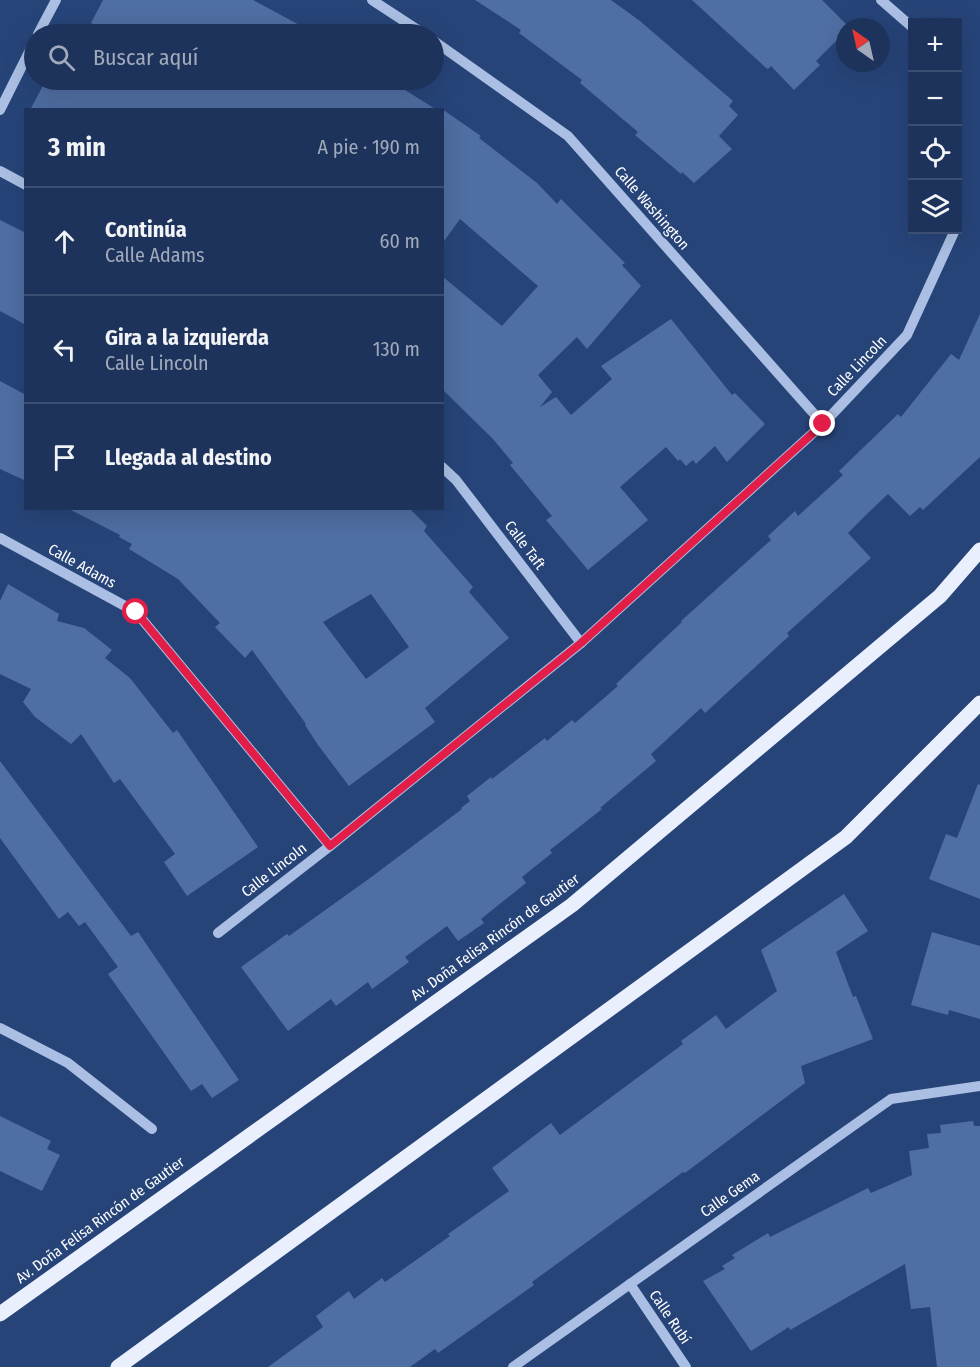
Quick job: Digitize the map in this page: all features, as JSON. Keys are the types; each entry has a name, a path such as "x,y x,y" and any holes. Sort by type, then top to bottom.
{"main road":[{"name":"Av. Doña Felisa Rincón de Gautier","path":"0,1314 572,905 940,596 980,550"},
{"path":"118,1367 846,837 980,703"}],"street":[{"path":"43,24 56,0"},
{"path":"372,0 409,24"},
{"path":"881,0 908,24"},
{"name":"Calle Washington","path":"444,48 568,136 823,424"},
{"path":"0,110 24,62"},
{"path":"0,171 24,184"},
{"name":"Calle Lincoln","path":"218,933 330,846 581,643 823,424 907,335 953,234"},
{"name":"Calle Taft","path":"444,469 456,480 581,643"},
{"name":"Calle Adams","path":"0,538 136,612 330,846"},
{"path":"0,1028 68,1063 152,1129"},
{"name":"Calle Gema","path":"513,1367 891,1099 980,1086"},
{"name":"Calle Rubí","path":"630,1284 686,1367"}],"building":[{"path":"103,0 253,0 297,24 93,24 91,23"},
{"path":"475,0 611,0 640,21 733,101 729,106 738,115 719,136 732,149 694,183 635,135 638,132 580,83 582,80 519,33 521,30"},
{"path":"692,0 822,0 840,18 836,18 836,41 816,61 820,65 794,90 771,66 768,69"},
{"path":"41,90 405,90 434,108 31,108"},
{"path":"444,110 481,136 479,138 537,183 557,204 561,199 625,263 622,265 641,286 587,349 577,337 538,375 552,392 540,407 556,397 571,415 612,379 601,366 671,319 732,395 735,393 765,424 727,462 715,446 696,464 693,460 686,466 680,459 678,461 666,447 620,487 648,520 588,570 546,520 552,516 510,465 513,463 493,439 444,391 444,278 502,326 538,286 460,219 444,241"},
{"path":"0,220 24,232 24,324 0,311"},
{"path":"980,314 980,457 923,510 920,507 910,516 888,494 848,533 871,558 787,633 789,636 705,713 701,708 651,754 656,761 600,808 602,809 550,850 552,853 522,877 526,883 481,919 484,923 458,941 447,926 405,957 409,962 372,989 368,982 336,1006 331,999 288,1031 241,967 370,878 462,809 470,801 467,796 491,777 492,779 545,738 547,741 572,720 575,723 618,686 616,684 681,621 771,540 768,536 795,511 798,516 843,475 839,471 898,414 901,417 951,354 959,360"},
{"path":"0,381 24,394 24,480 0,469"},
{"path":"71,510 411,510 427,526 424,531 473,587 469,592 509,638 425,708 435,722 349,786 252,650 245,658 215,627 220,623 178,579 129,549 132,544 119,537 120,535","holes":["371,594 409,647 366,679 323,622"]},
{"path":"8,584 59,614 57,621 84,628 112,650 105,658 130,678 173,733 177,730 258,847 187,896 164,862 175,854 120,779 114,783 81,734 71,744 35,717 23,702 31,689 0,674 0,601"},
{"path":"0,761 131,936 138,932 239,1080 212,1098 202,1084 191,1091 108,974 118,967 85,922 79,926 68,912 59,919 0,838"},
{"path":"978,784 980,785 980,899 929,879 946,834 957,838"},
{"path":"844,894 868,931 836,952 853,997 856,996 873,1039 801,1066 805,1083 685,1173 683,1172 532,1282 534,1285 438,1353 435,1349 410,1367 268,1367 323,1327 316,1316 349,1291 354,1299 382,1278 385,1282 509,1191 492,1168 551,1123 560,1135 683,1044 681,1041 716,1015 726,1029 777,991 761,950"},
{"path":"932,932 980,946 980,1019 949,1010 948,1015 911,1005"},
{"path":"0,1116 51,1141 47,1149 60,1155 42,1191 0,1171"},
{"path":"973,1121 974,1126 980,1126 980,1367 937,1367 930,1307 911,1309 905,1264 790,1330 789,1327 751,1351 703,1281 725,1269 722,1266 735,1258 732,1255 768,1233 770,1237 868,1188 871,1193 912,1175 909,1151 929,1148 927,1134 941,1133 940,1125"}],"route":[{"path":"136,612 330,846 581,643 823,424"}]}
